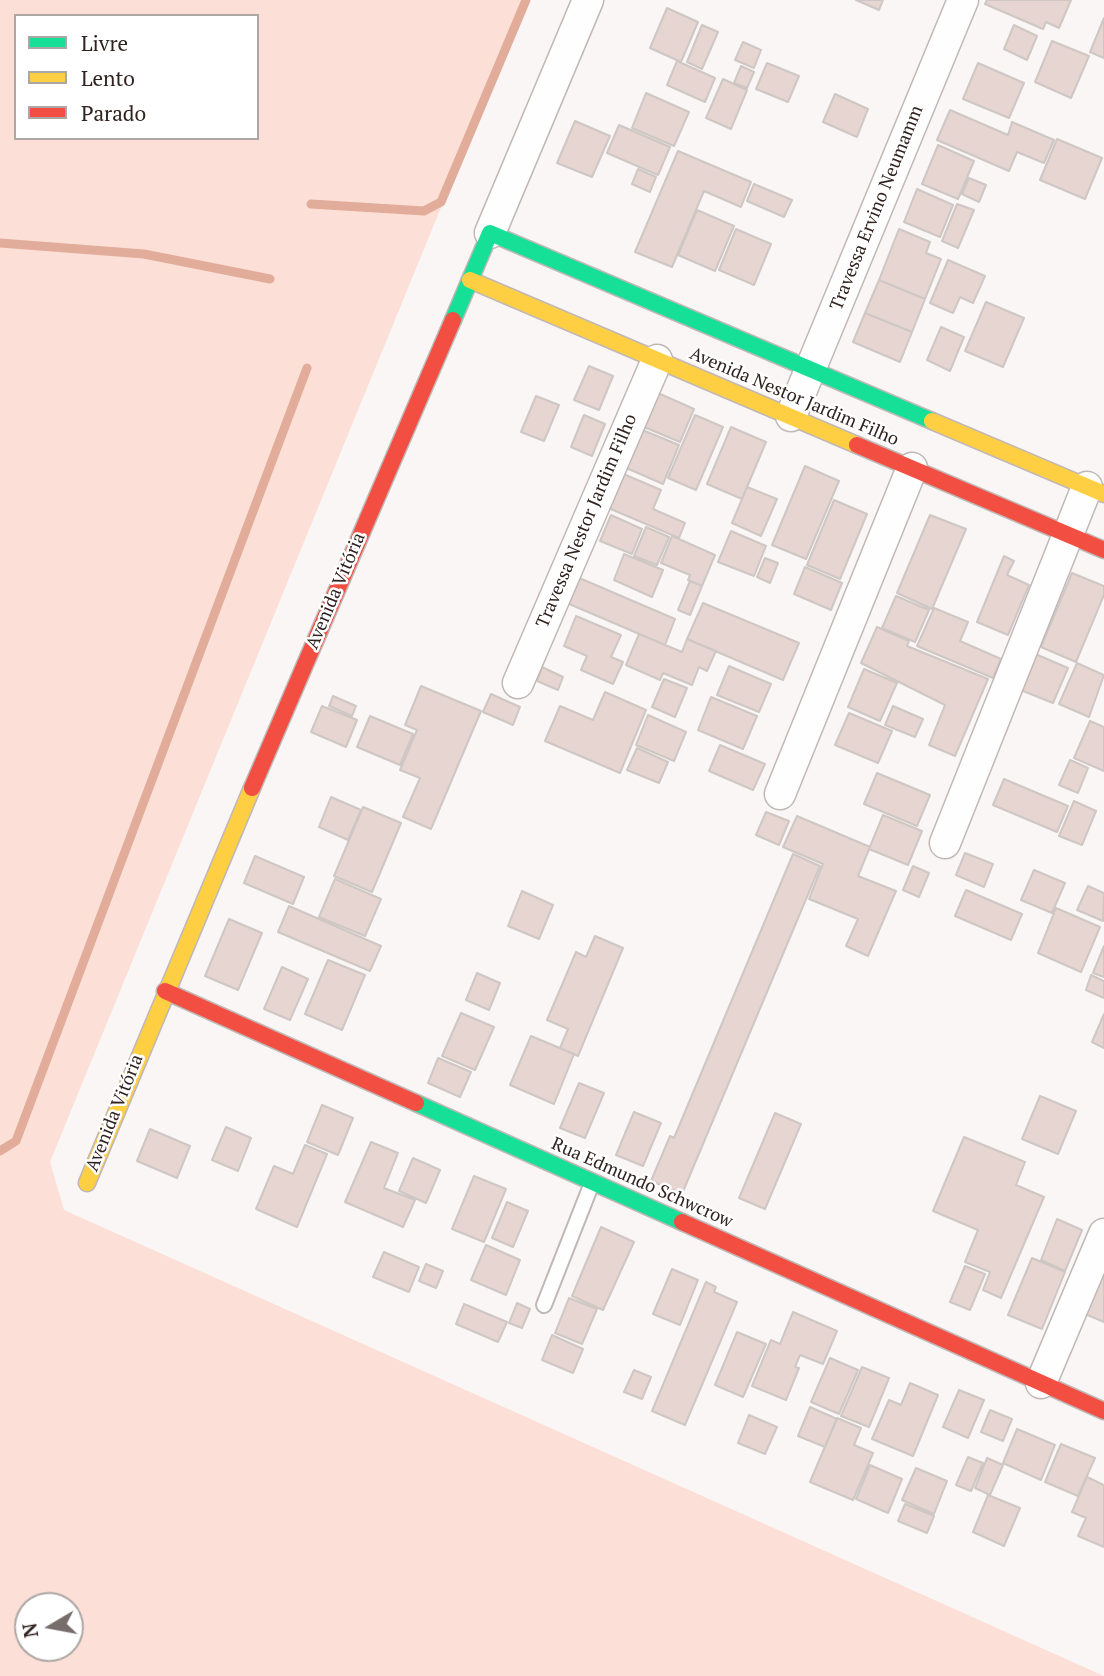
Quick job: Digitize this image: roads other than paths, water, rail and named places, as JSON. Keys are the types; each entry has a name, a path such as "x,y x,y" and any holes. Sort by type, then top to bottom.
{"street":[{"name":"Avenida Vitória","path":"87,1183 165,991 588,0"},
{"name":"Travessa Ervino Neumamm","path":"791,416 963,0"},
{"name":"Avenida Nestor Jardim Filho","path":"490,233 1095,490"},
{"name":"Avenida Nestor Jardim Filho","path":"470,280 1104,550"},
{"name":"Travessa Nestor Jardim Filho","path":"518,683 657,360"},
{"path":"780,794 912,468"},
{"path":"945,842 1068,534 1095,490"},
{"name":"Rua Edmundo Schwcrow","path":"165,991 1104,1411"},
{"path":"1041,1383 1104,1234"}],"lane":[{"path":"544,1305 593,1182"}],"waterway":[{"path":"311,204 424,211 441,202 526,0"},
{"path":"0,243 144,254 270,279"},
{"path":"0,1151 16,1141 307,368"}]}
